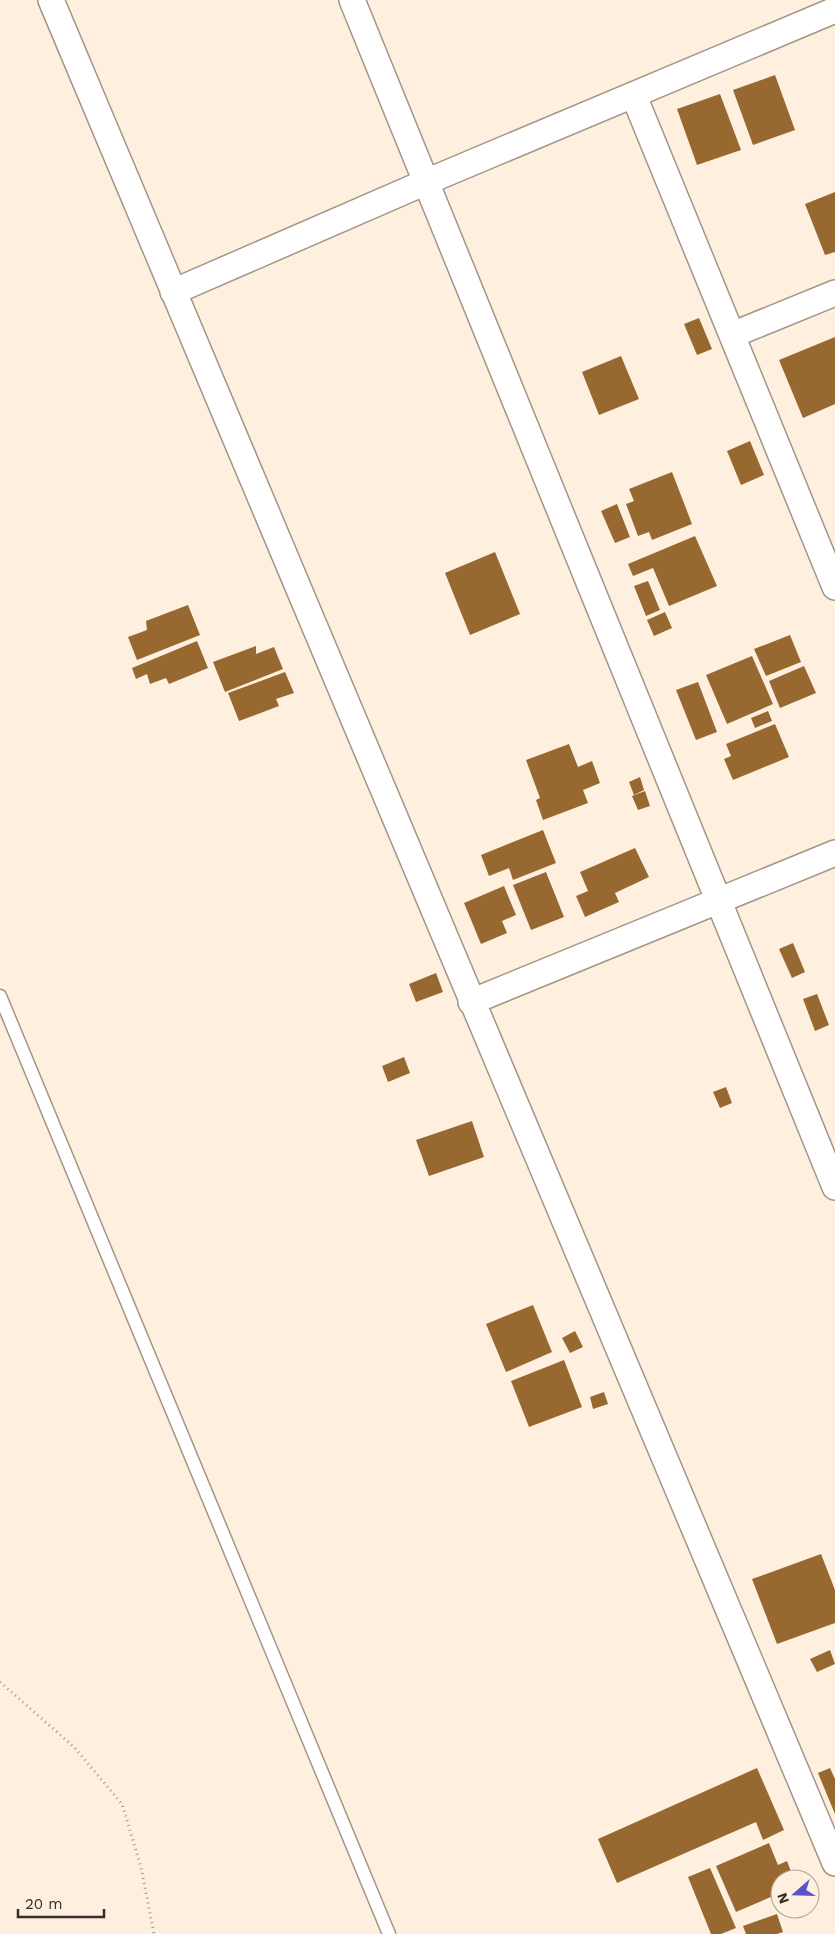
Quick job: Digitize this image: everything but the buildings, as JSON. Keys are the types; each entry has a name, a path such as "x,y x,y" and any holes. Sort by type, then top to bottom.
{"street":[{"path":"51,0 471,1002 835,1863"},
{"path":"352,0 835,1187"},
{"path":"173,292 426,182 835,10"},
{"path":"634,96 835,587"},
{"path":"732,335 835,293"},
{"path":"471,1002 835,853"}],"lane":[{"path":"0,996 389,1934"}],"path":[{"path":"0,1682 74,1748 122,1804 141,1867 154,1934"}]}
